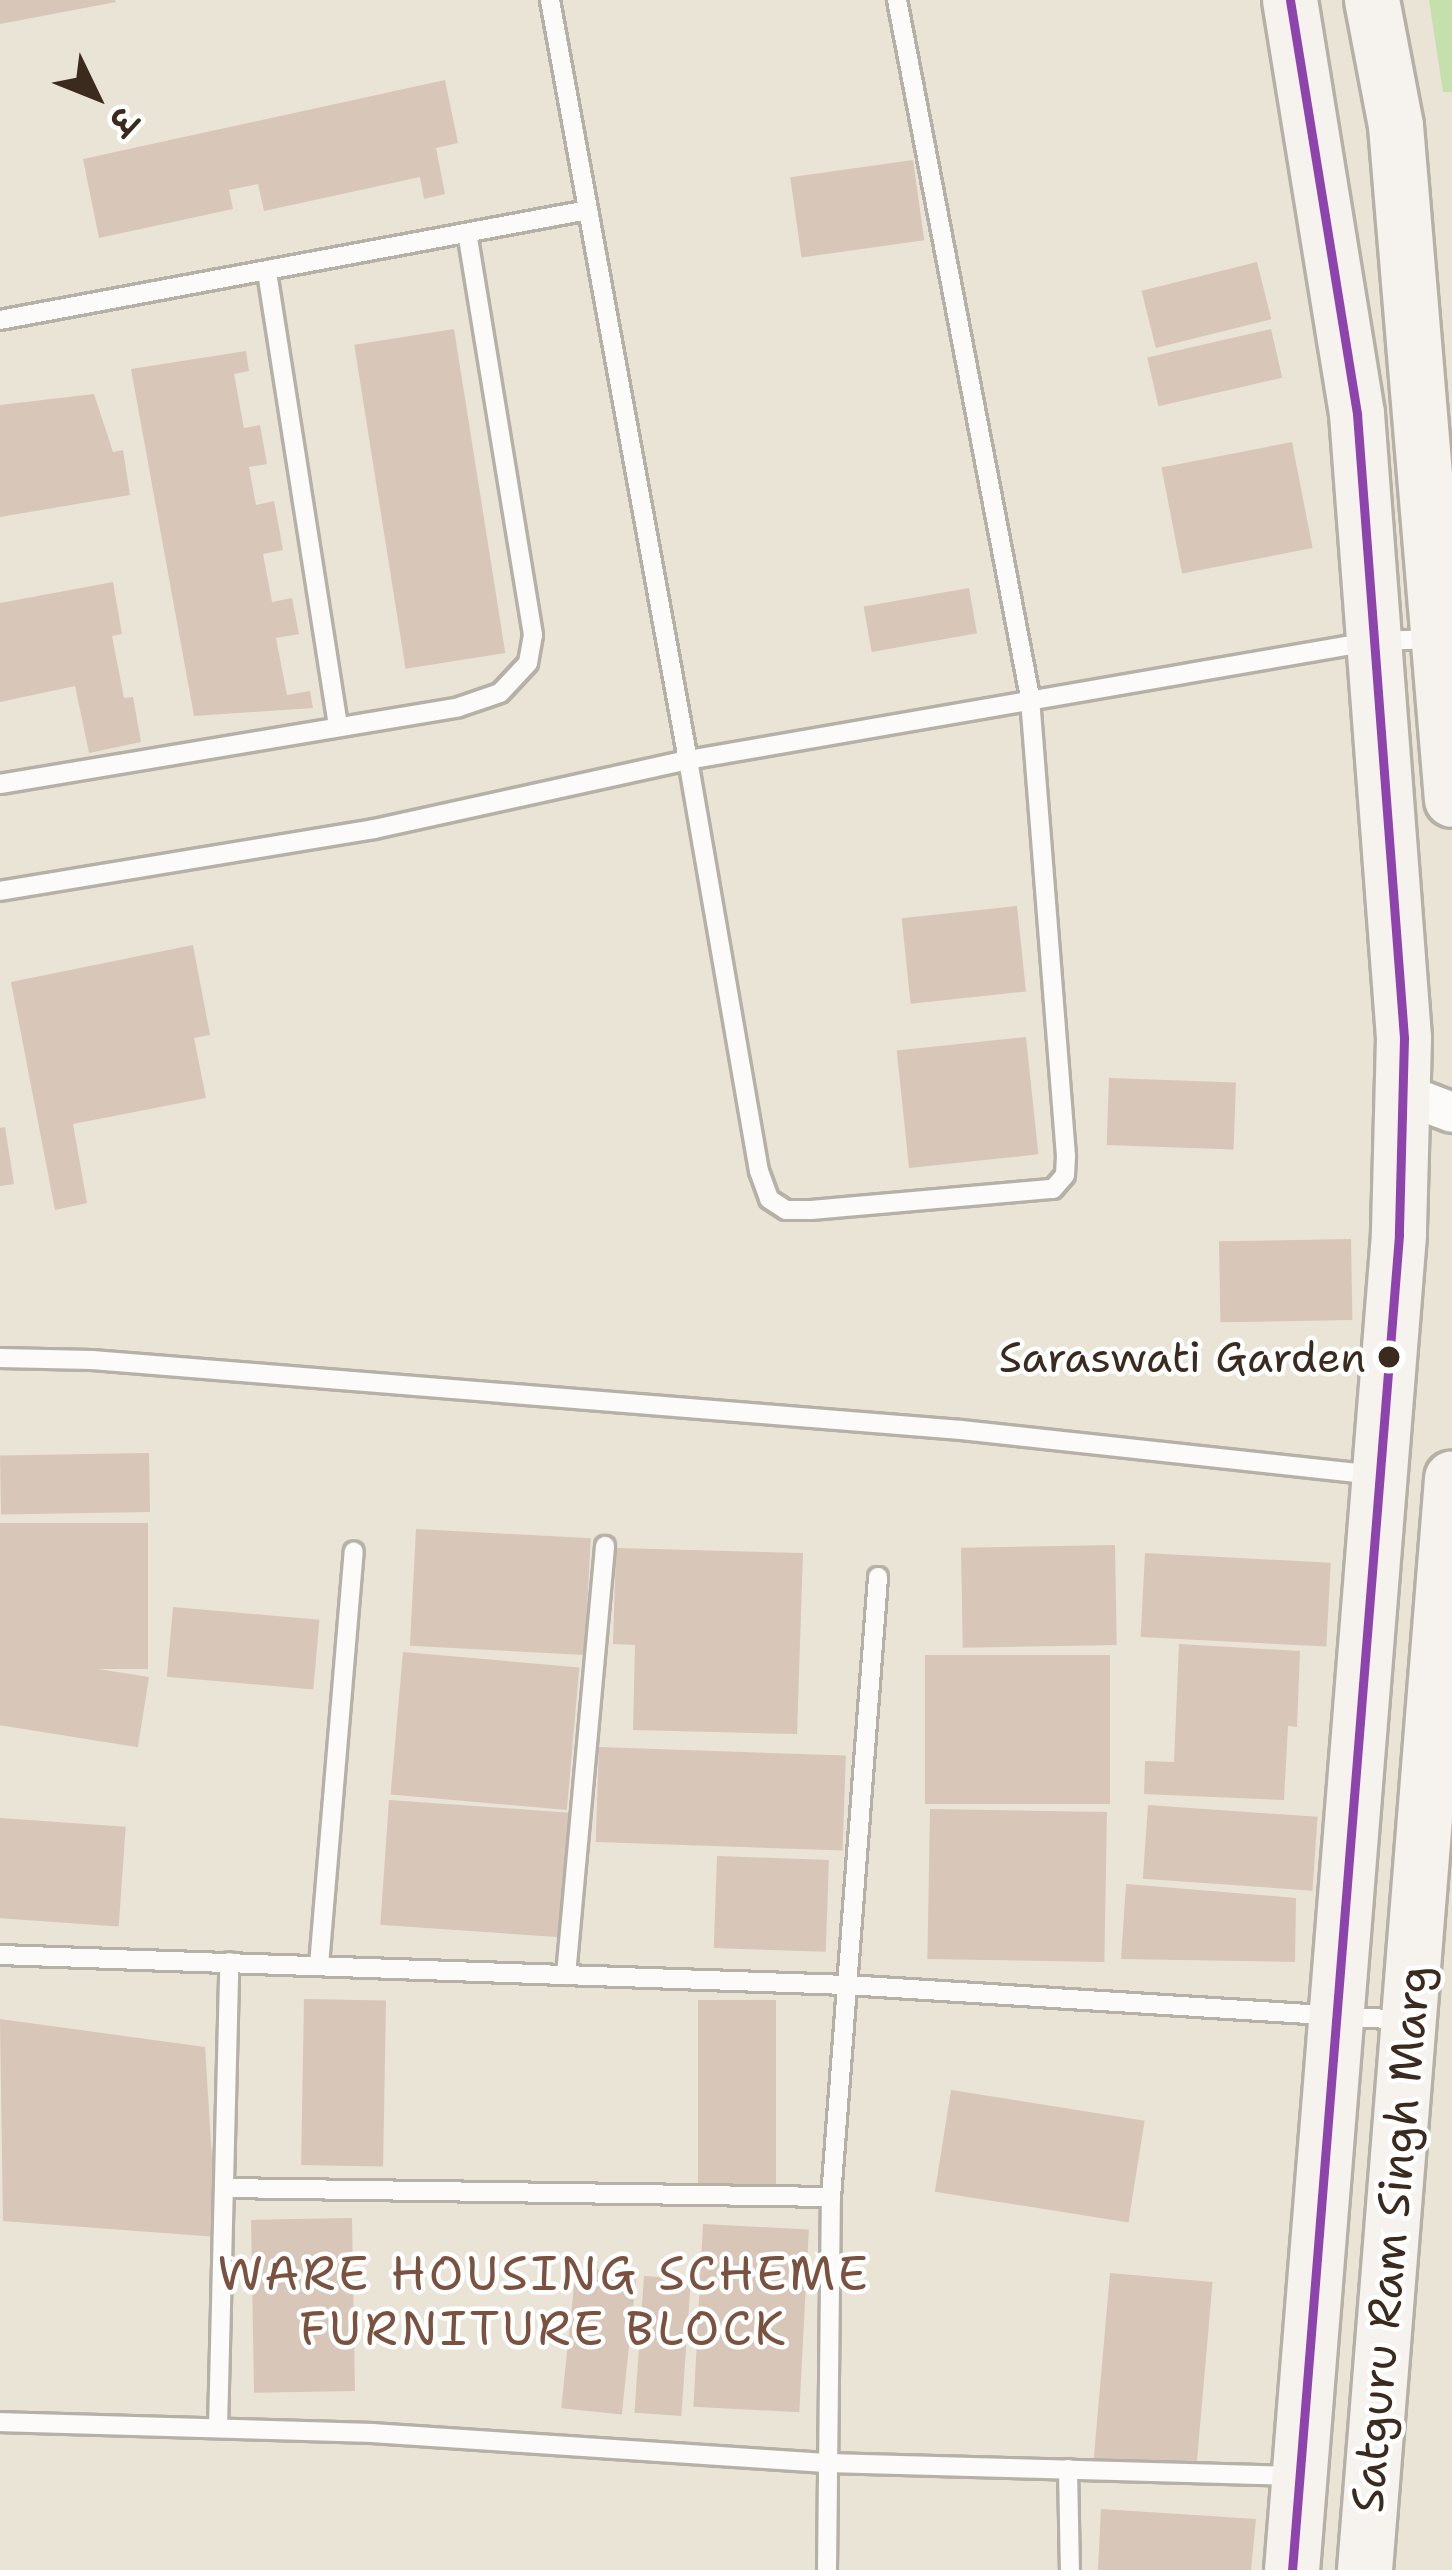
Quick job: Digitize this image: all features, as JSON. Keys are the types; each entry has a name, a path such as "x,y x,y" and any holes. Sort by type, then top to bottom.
{"main road":[{"name":"Satguru Ram Singh Marg","path":"1290,0 1357,414 1404,1038 1399,1235 1292,2570"},
{"path":"1372,0 1396,126 1452,800"},
{"name":"Satguru Ram Singh Marg","path":"1365,2570 1452,1478"}],"street":[{"path":"1402,1093 1452,1112"}],"lane":[{"path":"550,0 759,1171 769,1198 786,1210 1033,1193 1053,1189 1065,1175 1030,698 897,0"},
{"path":"0,320 588,210"},
{"path":"0,784 459,707 500,693 528,663 532,635 467,233"},
{"path":"267,272 338,726"},
{"path":"0,891 374,829 688,760 1030,698 1374,641 1439,639"},
{"path":"0,1358 92,1360 937,1428 1381,1475"},
{"path":"566,1975 605,1546"},
{"path":"319,1965 354,1551"},
{"path":"827,2570 831,2197 878,1577"},
{"path":"0,1954 847,1985 1339,2020 1408,2020"},
{"path":"218,2428 229,1962"},
{"path":"224,2188 831,2197"},
{"path":"0,2422 373,2433 828,2463 1300,2476"},
{"path":"1067,2469 1070,2570"}],"green space":[{"path":"1429,0 1452,0 1452,92 1443,92"}],"building":[{"path":"0,0 115,0 116,2 0,24"},
{"path":"445,80 458,143 436,148 445,194 424,199 420,177 264,211 258,184 229,190 233,209 99,238 83,159"},
{"path":"913,160 924,240 801,257 790,177"},
{"path":"1257,262 1271,319 1156,348 1142,291"},
{"path":"454,329 505,653 406,669 354,345"},
{"path":"1271,329 1282,378 1159,406 1147,358"},
{"path":"246,351 249,371 234,374 244,428 260,425 267,464 249,467 256,505 274,501 283,550 263,554 272,602 292,598 299,634 276,638 287,695 310,691 313,708 194,716 131,369"},
{"path":"94,394 113,452 123,450 130,495 0,517 0,405"},
{"path":"1292,442 1313,548 1182,573 1161,467"},
{"path":"113,582 122,634 112,636 124,698 133,697 141,742 89,753 75,686 0,702 0,603"},
{"path":"969,588 977,633 872,652 864,607"},
{"path":"1017,906 1026,992 911,1004 902,918"},
{"path":"193,945 210,1035 194,1038 206,1098 73,1124 87,1203 55,1210 11,982"},
{"path":"1026,1037 1038,1154 909,1168 897,1051"},
{"path":"1109,1078 1236,1082 1234,1149 1107,1145"},
{"path":"5,1127 14,1184 0,1186 0,1128"},
{"path":"1351,1239 1352,1320 1220,1322 1219,1241"},
{"path":"149,1453 150,1512 1,1515 0,1456"},
{"path":"0,1523 148,1523 148,1669 0,1669"},
{"path":"416,1529 591,1538 585,1655 410,1646"},
{"path":"1115,1545 1117,1645 963,1648 961,1548"},
{"path":"616,1548 803,1553 797,1734 633,1730 635,1645 613,1644"},
{"path":"1145,1553 1331,1563 1326,1647 1141,1637"},
{"path":"173,1607 319,1620 313,1690 167,1677"},
{"path":"1179,1644 1300,1651 1297,1727 1288,1726 1284,1800 1144,1794 1145,1761 1174,1762"},
{"path":"403,1652 579,1667 567,1810 391,1794"},
{"path":"2,1654 149,1677 138,1747 0,1725"},
{"path":"925,1655 1110,1655 1110,1804 925,1804"},
{"path":"599,1747 846,1756 843,1851 596,1842"},
{"path":"389,1800 570,1813 561,1937 380,1925"},
{"path":"1148,1805 1318,1817 1312,1891 1143,1879"},
{"path":"930,1809 1107,1812 1104,1962 927,1959"},
{"path":"0,1818 126,1827 119,1927 0,1918"},
{"path":"717,1856 829,1860 826,1952 714,1948"},
{"path":"1126,1884 1296,1898 1295,1962 1121,1959"},
{"path":"304,1999 386,2000 383,2166 301,2165"},
{"path":"698,2000 776,2000 776,2187 698,2187"},
{"path":"0,2019 205,2047 217,2237 3,2221"},
{"path":"951,2090 1145,2121 1128,2222 935,2192"},
{"path":"352,2218 355,2391 254,2393 251,2220"},
{"path":"703,2224 809,2230 799,2412 693,2407"},
{"path":"576,2267 637,2273 622,2415 561,2408"},
{"path":"1110,2273 1213,2282 1196,2475 1093,2466"},
{"path":"644,2276 691,2279 681,2416 634,2413"},
{"path":"1101,2509 1256,2519 1251,2570 1098,2570"}],"transit line":[{"path":"1290,0 1357,414 1404,1038 1399,1235 1292,2570"}],"place":[{"name":"Saraswati Garden","path":"1389,1357"}],"district":[{"name":"WARE HOUSING SCHEME FURNITURE BLOCK","path":"544,2300"}]}
